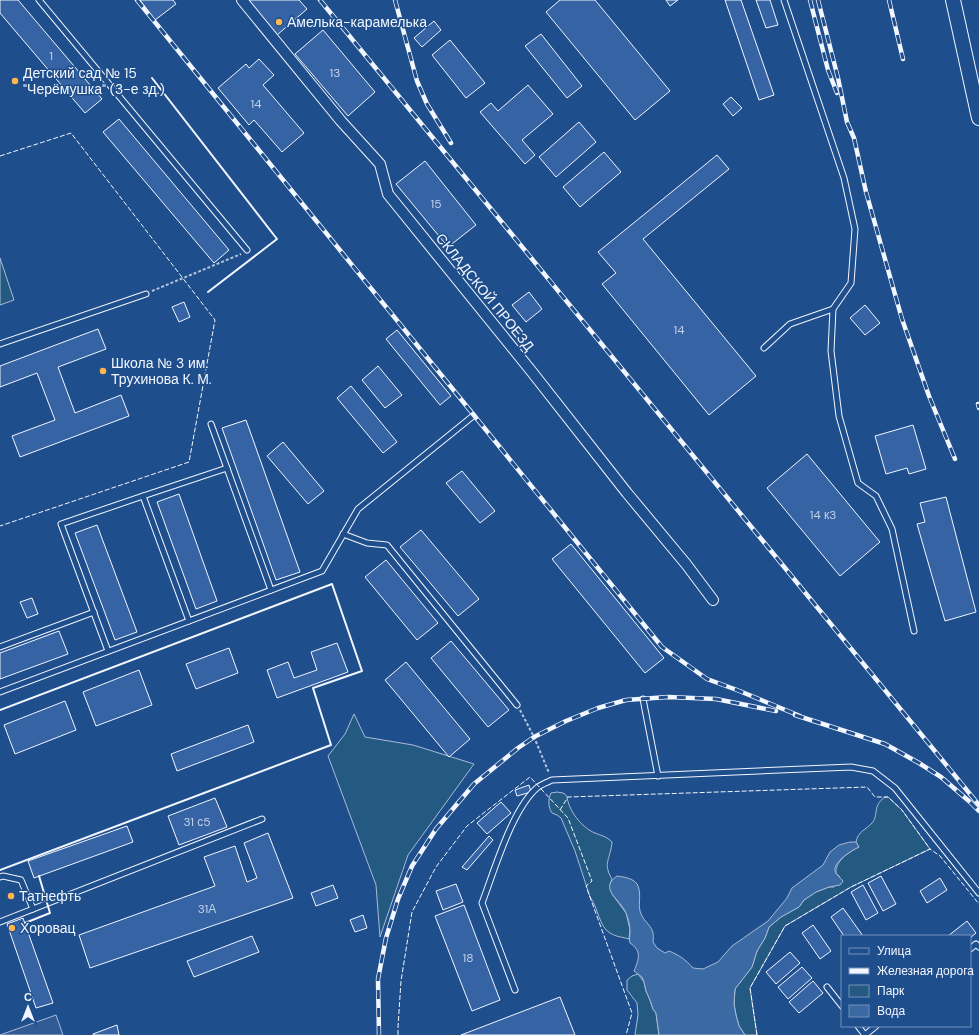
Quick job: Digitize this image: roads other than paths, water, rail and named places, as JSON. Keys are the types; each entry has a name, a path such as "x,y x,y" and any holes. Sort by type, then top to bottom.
{"street":[{"name":"СКЛАДСКОЙ ПРОЕЗД","path":"242,0 341,122 380,164 388,194 686,564 713,600"},
{"path":"953,0 979,118"}],"lane":[{"path":"40,0 247,250"},
{"path":"784,0 844,178 855,229 851,283 833,309 831,351 839,416 858,483 876,496 892,529 914,631"},
{"path":"0,344 146,294"},
{"path":"764,348 790,324 833,309"},
{"path":"0,692 322,571 358,509 473,416"},
{"path":"211,424 271,590"},
{"path":"108,651 61,524 227,468"},
{"path":"143,496 189,621"},
{"path":"343,534 367,543 387,545 517,705"},
{"path":"0,647 94,612"},
{"path":"643,699 658,776"},
{"path":"515,990 482,903 501,851 524,803 539,787 552,780 851,768 873,771 895,788 979,892"},
{"path":"0,922 262,819"},
{"path":"0,877 3,876 21,880 33,909"},
{"path":"971,948 976,944 979,947"},
{"path":"827,987 841,1005"},
{"path":"859,1027 865,1035 875,1027"}],"water":[{"path":"856,842 859,847 840,860 835,868 836,874 843,881 840,885 816,892 804,900 799,907 781,917 769,927 765,938 757,951 752,967 735,989 734,1004 736,1015 739,1026 745,1035 659,1035 656,1013 646,991 644,982 642,977 634,971 638,959 638,952 630,943 630,926 626,913 610,890 612,881 617,876 630,879 637,884 639,890 640,911 653,932 653,942 657,948 665,953 669,951 676,954 693,968 703,969 718,962 732,946 768,921 787,898 792,888 823,865 830,852 839,845"}],"railway":[{"path":"137,0 662,647 707,679 800,716"},
{"path":"320,0 979,805"},
{"path":"395,0 417,81 427,104 451,143"},
{"path":"810,0 828,70 837,93"},
{"path":"818,0 838,78 847,122 854,138 866,192 902,319 929,396 955,459"},
{"path":"889,0 903,59"},
{"path":"978,404 979,408"},
{"path":"379,1035 378,979 386,938 398,899 412,866 436,829 474,784 518,748 534,737 566,721 598,708 626,700 668,697 716,699 776,711"},
{"path":"795,715 885,744 941,777 979,811"}],"place":[{"name":"Амелька-карамелька","path":"279,22"},
{"name":"Детский сад № 15 \"Черёмушка\" (3-е зд.)","path":"15,81"},
{"name":"Школа № 3 им. Трухинова К. М.","path":"103,371"},
{"name":"Татнефть","path":"11,896"},
{"name":"Хоровац","path":"12,928"}]}
